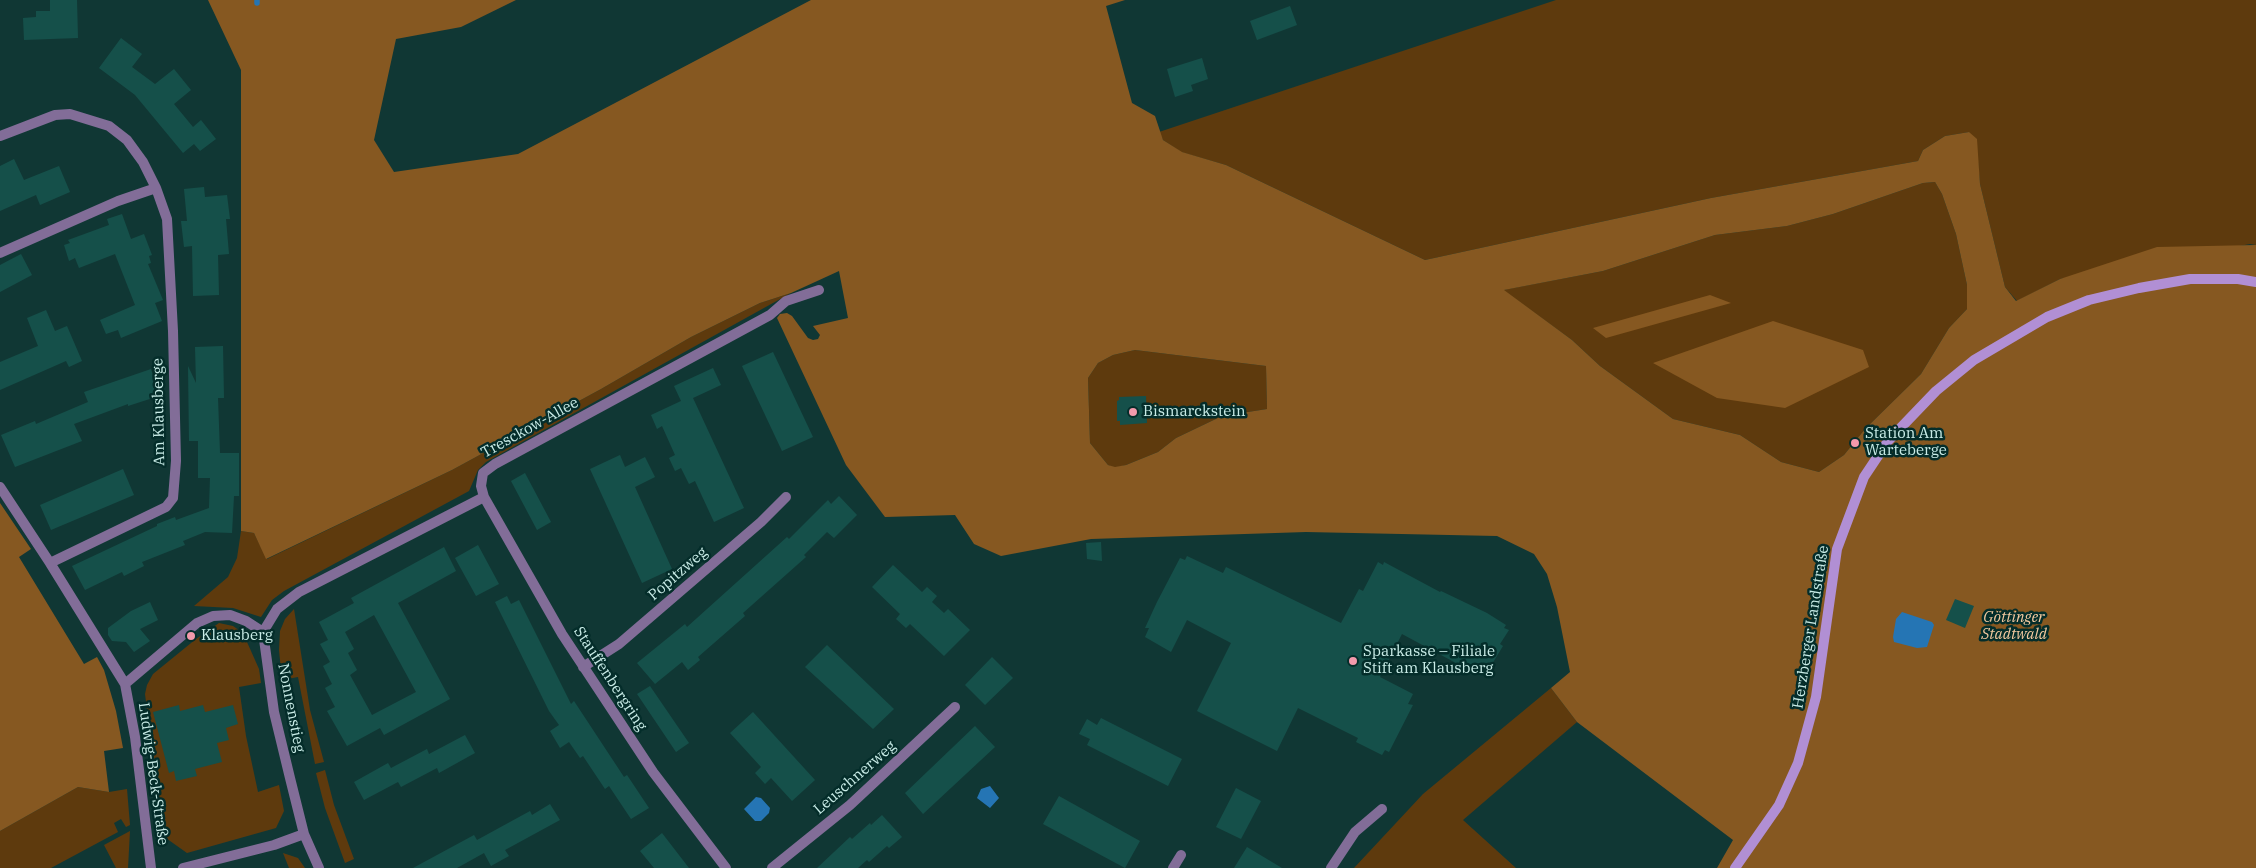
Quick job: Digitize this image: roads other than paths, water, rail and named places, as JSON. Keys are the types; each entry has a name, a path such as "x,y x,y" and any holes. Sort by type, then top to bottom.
{"street":[{"name":"Am Klausberge","path":"0,136 55,115 70,114 109,126 126,140 143,162 156,188 167,219 173,322 176,460 173,498 166,507 50,563"},
{"path":"0,253 118,201 156,188"},
{"name":"Herzberger Landstraße","path":"1735,868 1779,805 1798,763 1816,697 1837,549 1864,476 1888,441 1936,391 1974,360 2047,316 2089,300 2182,280 2238,279 2256,282"},
{"name":"Tresckow-Allee","path":"484,497 481,486 482,473 495,464 770,314 786,301 819,290"},
{"path":"0,487 50,563 125,684 197,623 213,616 230,615 246,621 263,632 277,609 299,592 484,497"},
{"name":"Stauffenbergring","path":"484,497 562,634 653,772 726,868"},
{"name":"Popitzweg","path":"584,667 619,644 754,528 786,497"},
{"name":"Nonnenstieg","path":"263,632 274,712 304,834 319,868"},
{"name":"Ludwig-Beck-Straße","path":"125,684 151,868"},
{"name":"Leuschnerweg","path":"772,868 850,805 955,707"},
{"path":"1331,868 1355,832 1382,809"},
{"path":"184,868 274,845 304,834"},
{"path":"1173,868 1181,855"}],"water":[{"path":"1902,612 1932,622 1934,625 1927,647 1917,648 1894,642 1896,619"},
{"path":"990,786 999,798 990,808 977,798 981,789"},
{"path":"756,797 761,798 770,808 769,813 761,821 755,821 744,809"}],"place":[{"name":"Bismarckstein","path":"1133,412"},
{"name":"Station Am Warteberge","path":"1855,443"},
{"name":"Klausberg","path":"191,636"},
{"name":"Sparkasse – Filiale Stift am Klausberg","path":"1353,661"}],"park label":[{"name":"Göttinger Stadtwald","path":"2014,626"}]}
